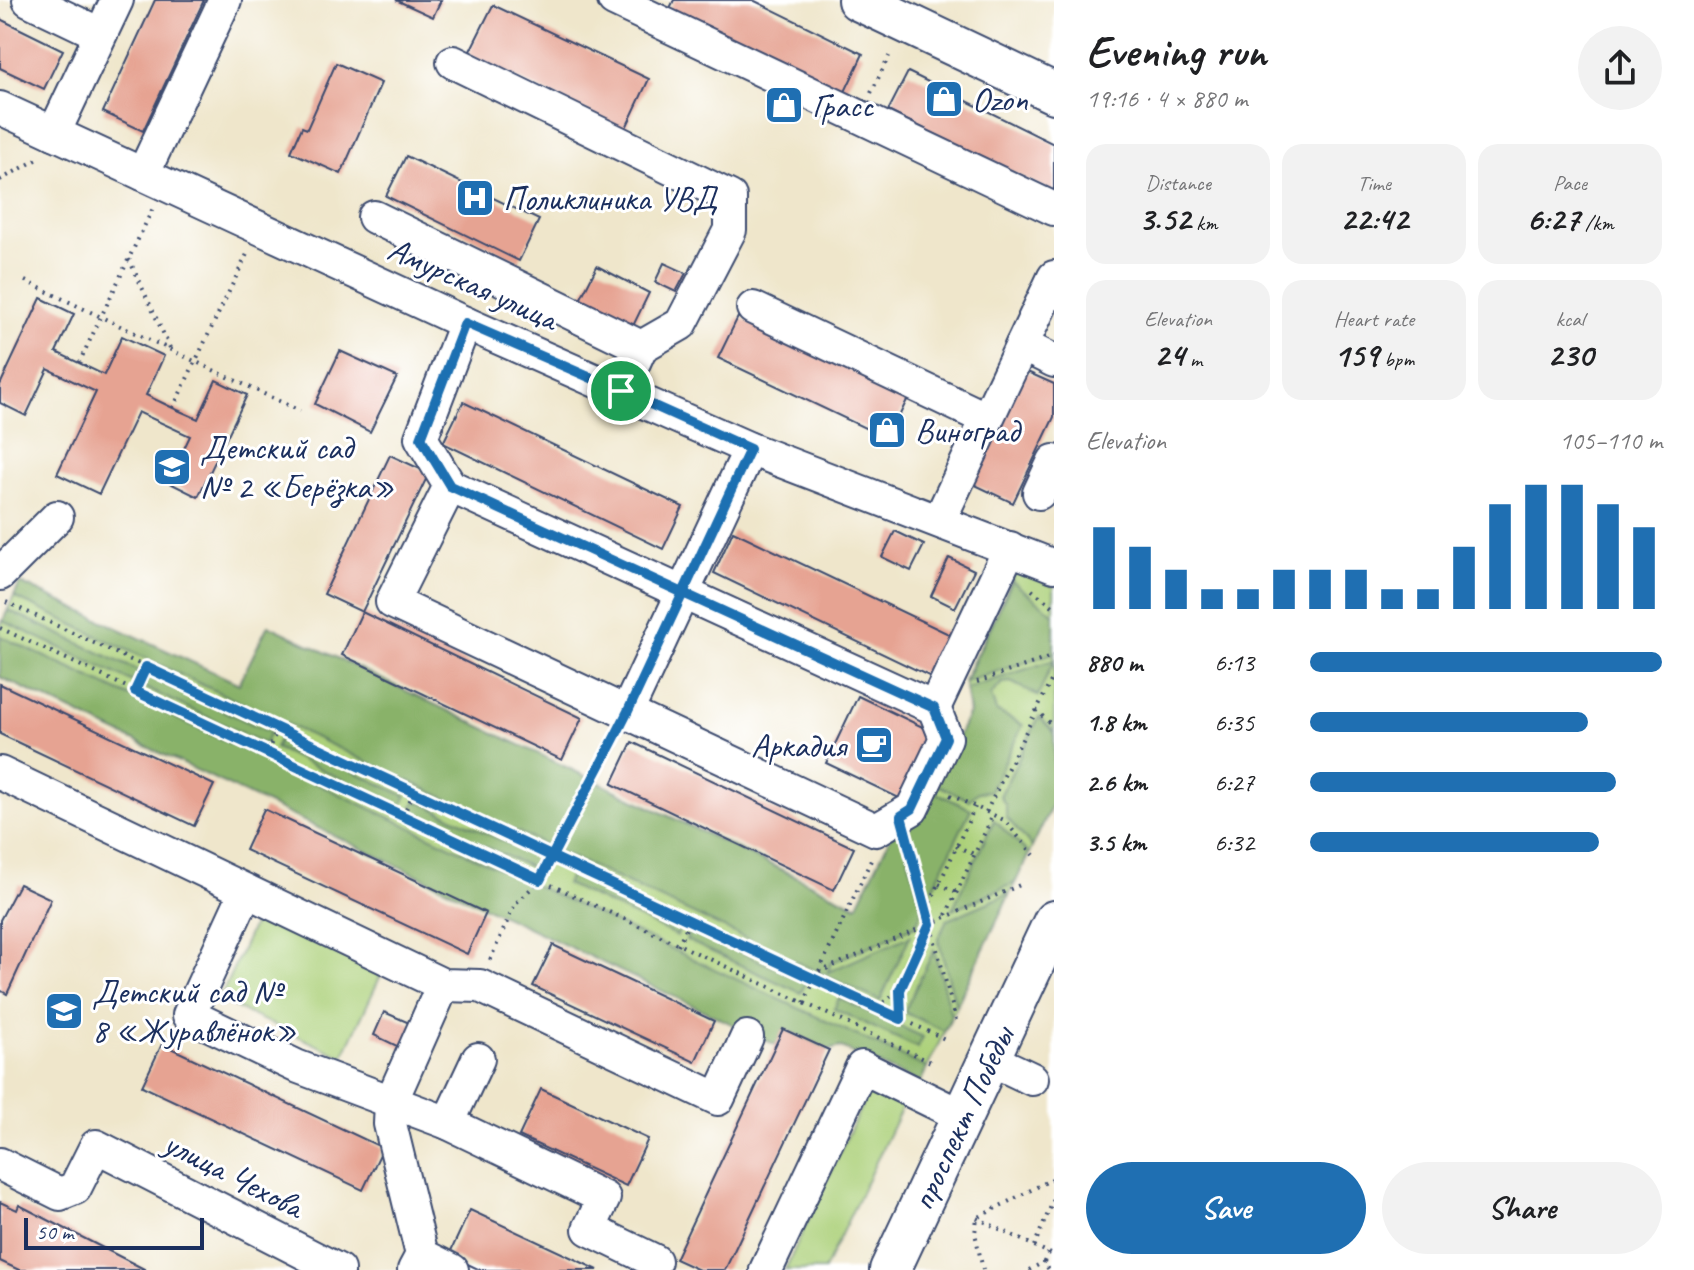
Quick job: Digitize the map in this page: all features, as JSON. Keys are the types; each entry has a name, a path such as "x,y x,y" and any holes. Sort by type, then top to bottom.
{"main road":[{"path":"858,0 1054,93"},
{"name":"проспект Победы","path":"890,1270 1054,921"}],"street":[{"path":"29,0 100,34"},
{"path":"49,144 117,0"},
{"path":"143,174 225,0"},
{"path":"614,0 1054,209"},
{"path":"453,62 730,197 730,230 681,324 641,347 621,391"},
{"name":"Амурская улица","path":"0,108 49,144 143,174 465,323 750,449 1054,566"},
{"path":"374,217 641,347"},
{"path":"939,521 1054,277"},
{"path":"753,308 987,419"},
{"path":"465,323 421,438 450,486 683,593 937,701"},
{"path":"1022,345 1054,361"},
{"path":"626,714 750,449"},
{"path":"1039,493 1054,461"},
{"path":"450,486 392,602 626,714 889,823 912,809 946,738 937,701 1010,548"},
{"path":"0,574 57,517"},
{"path":"0,773 443,985 485,973 718,1099 747,1037"},
{"path":"246,891 189,1015 296,1066 448,1123 604,1198 589,1229 655,1261"},
{"path":"443,985 391,1102 390,1124 418,1263 452,1270"},
{"path":"448,1123 478,1059"},
{"path":"990,1059 1032,1079"},
{"path":"766,1270 862,1067 962,1116"},
{"name":"улица Чехова","path":"0,1164 60,1194 75,1188 96,1146 324,1267"}],"path":[{"path":"859,116 889,56"},
{"path":"0,180 49,144"},
{"path":"79,363 154,206"},
{"path":"173,408 249,249"},
{"path":"129,259 171,350"},
{"path":"25,281 300,411"},
{"path":"0,599 947,1040"},
{"path":"0,628 935,1064"},
{"path":"937,701 1054,656"},
{"path":"135,691 146,667"},
{"path":"986,812 1054,675"},
{"path":"1036,710 1054,727"},
{"path":"485,973 515,904 540,880 626,714"},
{"path":"267,752 278,728"},
{"path":"924,783 1004,820 1034,855"},
{"path":"403,816 414,791"},
{"path":"927,910 975,807"},
{"path":"945,917 993,815"},
{"path":"889,823 927,910 956,1020"},
{"path":"804,1003 889,823"},
{"path":"956,846 974,854"},
{"path":"939,884 957,892"},
{"path":"819,972 1020,885"},
{"path":"678,945 690,920"},
{"path":"901,1019 900,990 930,924"},
{"path":"877,1007 900,990"},
{"path":"977,1218 1054,1178"},
{"path":"1034,1246 1054,1199"},
{"path":"977,1218 1050,1254 1044,1262 1029,1270"},
{"path":"977,1218 975,1233 983,1270"},
{"path":"1044,1262 1049,1270"}],"green space":[{"path":"1016,571 1054,586 1054,801 920,1083 840,1047 829,1050 0,677 0,627 20,583 239,684 268,625 858,906 891,836 919,818 969,713 964,680"},
{"path":"1012,581 1054,614 1054,653 965,682"},
{"path":"20,583 239,684 268,625 857,906 891,836 901,830 923,910 915,926 831,963 828,972 910,936 880,1001 14,597"},
{"path":"8,610 139,671 133,682 3,621"},
{"path":"0,636 927,1068 920,1083 840,1047 829,1050 784,1029 776,1045 0,677"},
{"path":"1054,660 1038,696 1011,682 1002,683 991,695 996,711 1023,725 990,791 978,792 969,800 935,784 969,713 966,689"},
{"path":"148,676 270,732 265,744 143,687"},
{"path":"1039,717 1054,732 1054,801 1032,847 1006,817 1006,806 1000,796"},
{"path":"280,737 406,796 401,807 275,748"},
{"path":"932,791 971,809 927,900 907,826"},
{"path":"416,800 537,857 532,868 410,812"},
{"path":"994,820 1029,854 1015,883 952,910"},
{"path":"571,873 682,924 677,936 566,884"},
{"path":"1010,893 956,1006 938,939 947,920"},
{"path":"257,916 382,973 343,1057 219,1000"},
{"path":"691,929 806,982 801,993 686,940"},
{"path":"934,950 951,1016 944,1031 904,1012"},
{"path":"839,998 923,1037 918,1048 834,1009"},
{"path":"873,1081 907,1097 824,1270 785,1270"}],"building":[{"path":"155,0 204,0 143,131 103,112"},
{"path":"396,0 441,0 433,17"},
{"path":"674,0 753,0 863,54 843,96 668,12"},
{"path":"493,5 649,79 625,130 468,55"},
{"path":"0,19 63,50 44,89 0,68"},
{"path":"336,63 381,83 341,174 291,152 302,127 307,129"},
{"path":"908,72 1054,144 1054,193 888,111"},
{"path":"406,156 539,220 519,261 386,196"},
{"path":"664,263 686,273 676,292 655,282"},
{"path":"597,266 649,293 633,326 580,300"},
{"path":"41,298 74,314 56,352 104,375 122,336 164,356 146,395 173,408 198,419 216,380 247,395 198,497 168,482 190,436 138,412 99,494 57,474 96,392 48,369 26,416 0,403 0,385"},
{"path":"738,317 908,398 888,439 718,358"},
{"path":"340,351 397,377 370,432 315,404"},
{"path":"1025,371 1054,384 1054,417 1013,503 971,483"},
{"path":"463,402 683,507 663,549 443,443"},
{"path":"390,455 429,473 362,612 324,594"},
{"path":"733,531 955,637 935,679 714,573"},
{"path":"895,531 924,545 911,571 882,557"},
{"path":"949,558 974,570 955,608 931,596"},
{"path":"362,612 582,718 562,760 342,655"},
{"path":"0,684 214,785 194,826 0,734"},
{"path":"858,696 933,732 901,799 826,763"},
{"path":"632,742 854,848 834,890 612,784"},
{"path":"264,809 486,913 467,954 245,850"},
{"path":"19,884 51,899 7,994 0,990 0,920"},
{"path":"553,945 714,1021 695,1062 533,986"},
{"path":"384,1012 414,1025 403,1049 374,1035"},
{"path":"783,1029 829,1050 725,1270 699,1270 675,1259"},
{"path":"162,1044 383,1148 363,1190 142,1086"},
{"path":"541,1089 648,1139 626,1186 519,1136"},
{"path":"0,1202 17,1210 19,1205 146,1270 19,1270 0,1261"},
{"path":"470,1210 598,1270 480,1270 449,1255"}],"place":[{"name":"Ozon","path":"944,99"},
{"name":"Грасс","path":"784,105"},
{"name":"Поликлиника УВД","path":"475,198"},
{"name":"Виноград","path":"887,430"},
{"name":"Детский сад № 2 «Берёзка»","path":"172,467"},
{"name":"Аркадия","path":"874,745"},
{"name":"Детский сад № 8 «Журавлёнок»","path":"64,1011"}],"route":[{"path":"621,391 465,323 421,438 450,486 683,593 934,708 946,738 912,809 901,816 930,924 900,990 901,1019 877,1007 815,979 690,920 552,856 483,824 146,667 135,691 540,880 552,856 626,714 683,593 733,484 750,449 621,391"}]}
